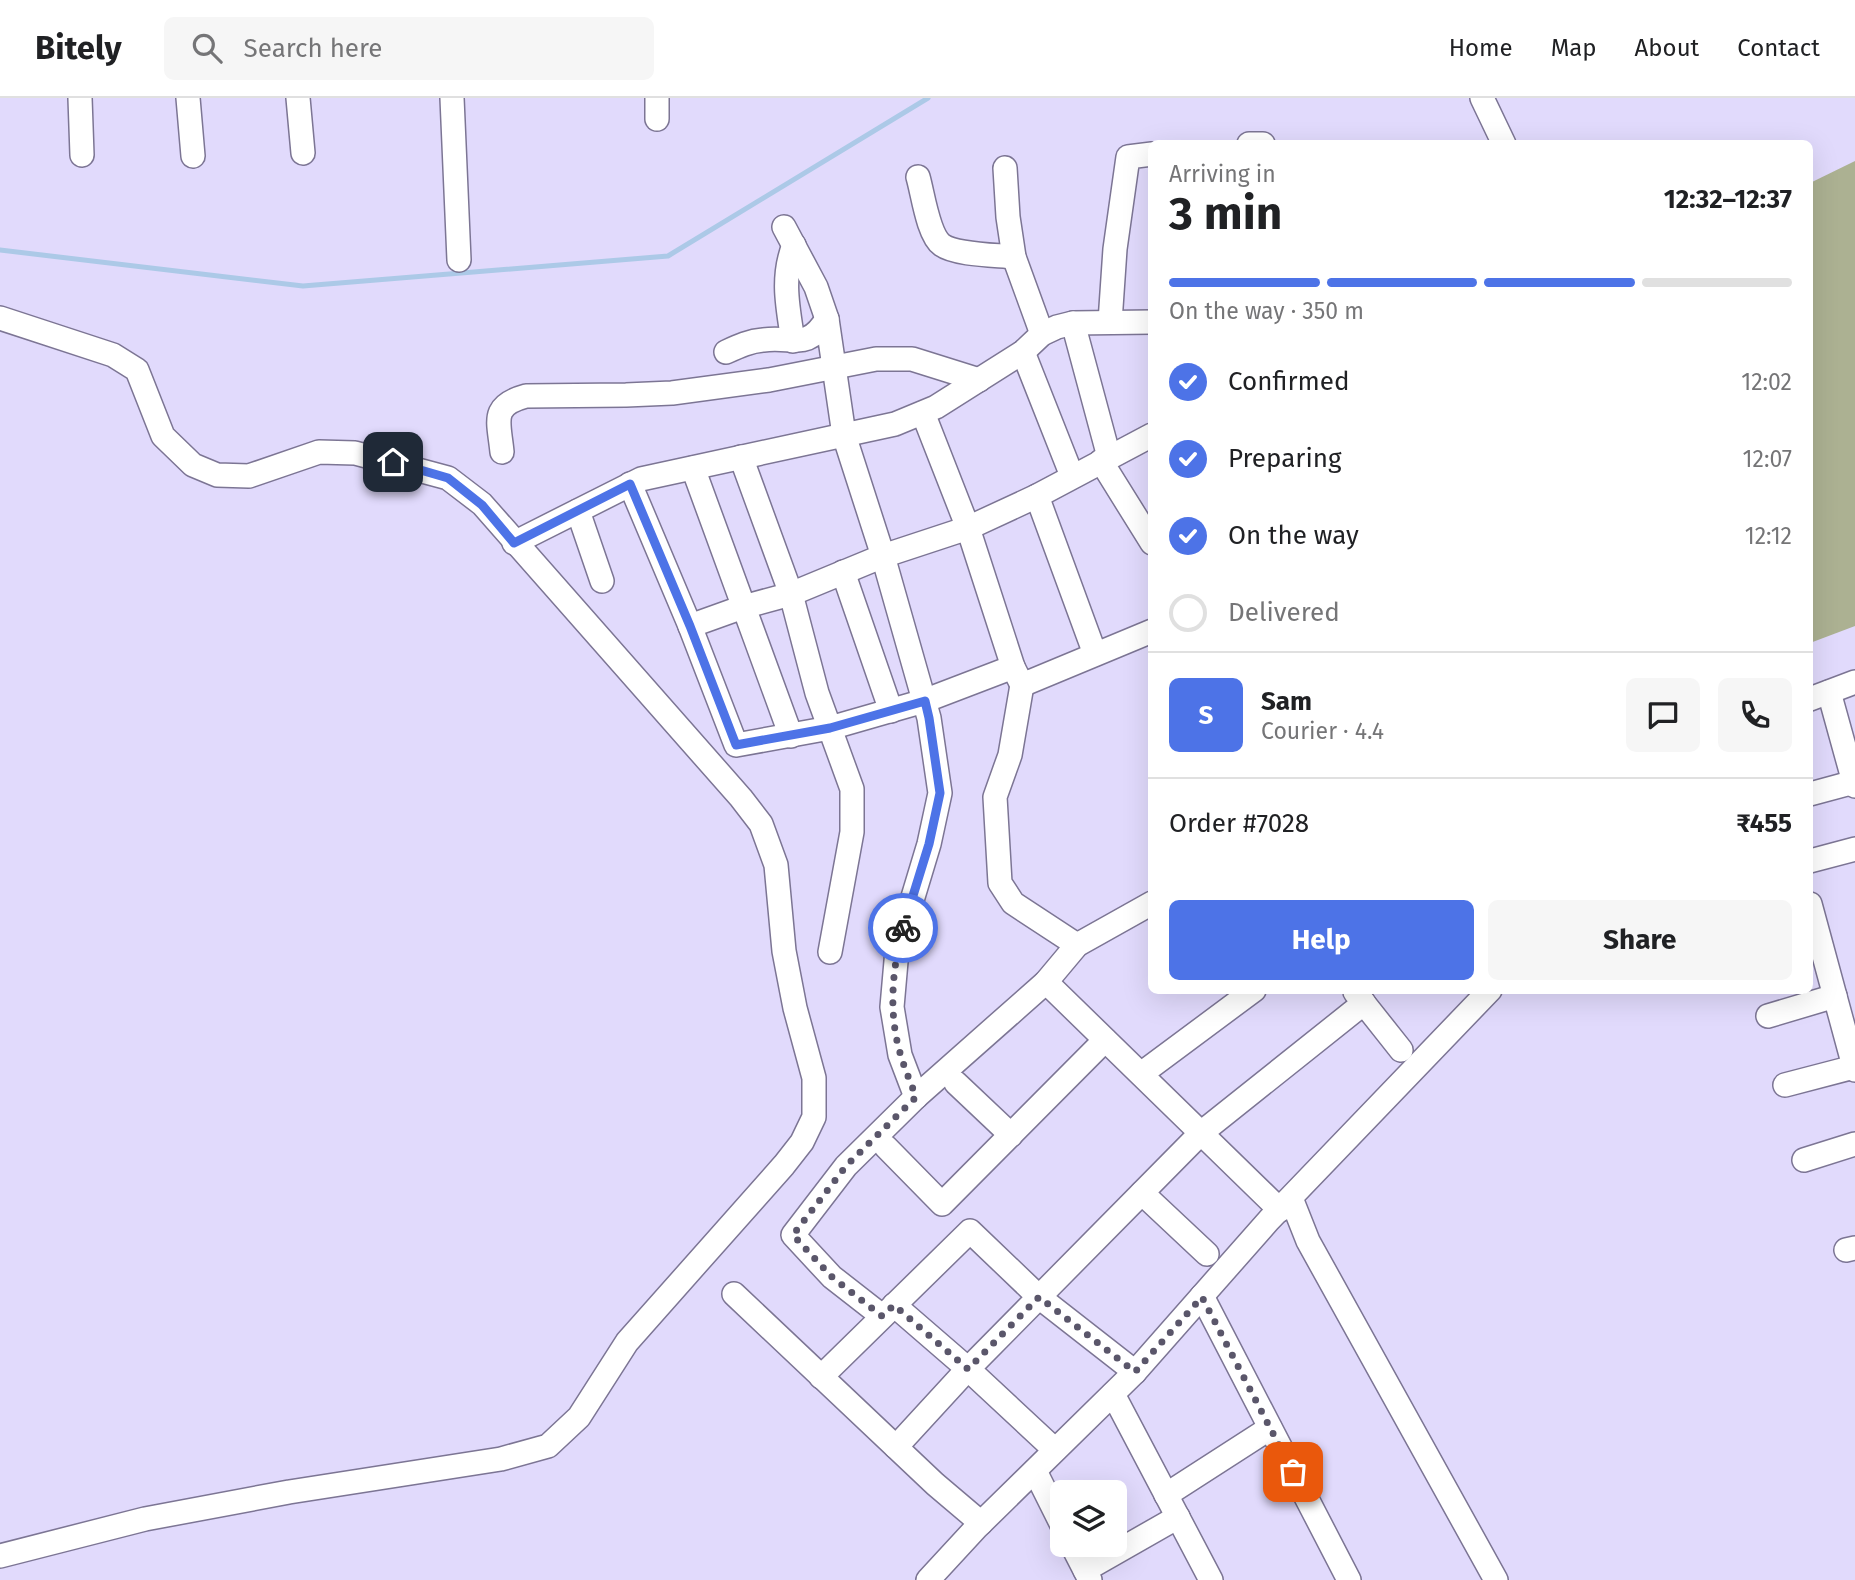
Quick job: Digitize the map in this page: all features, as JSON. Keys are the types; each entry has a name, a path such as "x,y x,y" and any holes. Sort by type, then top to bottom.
{"street":[{"path":"80,98 82,155"},
{"path":"188,98 193,156"},
{"path":"298,98 303,153"},
{"path":"452,98 459,260"},
{"path":"1482,98 1502,140"},
{"path":"1110,322 1115,249 1128,157 1148,154"},
{"path":"1005,168 1014,257 1042,334"},
{"path":"919,177 933,233 941,245 954,250 1014,257"},
{"path":"793,341 785,280 789,236 816,287 827,319 844,435 883,555 929,718 940,793 929,844 897,950 892,1007 900,1055 916,1097"},
{"path":"0,318 113,355 137,370 163,436 192,465 217,475 249,476 318,452 355,453 448,478 482,505 761,824 776,865 784,951 795,1008 814,1079 814,1116 802,1142 627,1342 579,1417 548,1446 501,1460 289,1492 145,1519 0,1556"},
{"path":"726,352 748,342 766,339 806,339 819,333 827,319"},
{"path":"514,543 630,484 895,424 923,413 1023,352 1042,334 1073,323 1148,322"},
{"path":"1073,323 1105,459 1148,536"},
{"path":"1023,352 1072,476"},
{"path":"502,452 498,415 503,405 526,396 671,393 769,380 876,359 912,359 979,380"},
{"path":"923,413 968,528 1018,676 1010,755 995,797 1000,883 1013,903 1077,944"},
{"path":"690,626 743,607 791,594 883,555 968,528 1037,496 1148,437"},
{"path":"741,457 791,594 817,693 852,789 852,832 830,952"},
{"path":"693,468 791,736"},
{"path":"630,484 690,626 736,745 830,728 1095,654 1148,633"},
{"path":"1037,496 1095,654"},
{"path":"578,511 602,581"},
{"path":"843,572 891,711"},
{"path":"1813,793 1853,775 1819,696 1855,682"},
{"path":"1813,860 1855,849"},
{"path":"1055,1450 968,1369 888,1311 832,1277 793,1235 846,1166 916,1097 1046,982 1077,944 1148,905"},
{"path":"1785,1085 1855,1069 1813,930"},
{"path":"1046,982 1201,1133 1285,1204 1496,1580"},
{"path":"1141,1074 1249,994"},
{"path":"928,1580 1135,1372 1285,1204 1486,994"},
{"path":"1768,1016 1835,996"},
{"path":"896,1447 968,1369 1201,1133 1359,997 1401,1050"},
{"path":"887,1147 942,1204 1105,1040"},
{"path":"956,1083 1011,1135"},
{"path":"1804,1160 1855,1144"},
{"path":"1142,1193 1207,1254"},
{"path":"821,1377 970,1231 1039,1297 1135,1372"},
{"path":"734,1294 981,1524"},
{"path":"1202,1297 1349,1580"},
{"path":"1113,1394 1210,1580"},
{"path":"1166,1495 1270,1428"},
{"path":"1035,1471 1050,1501"},
{"path":"1078,1557 1087,1575 1178,1517"}],"green space":[{"path":"1855,161 1855,626 1813,642 1813,182"}],"waterway":[{"path":"0,250 303,286 668,256 928,98"}],"way so far":[{"path":"903,928 897,950 892,1007 900,1055 916,1097 846,1166 793,1235 832,1277 882,1316 894,1305 968,1369 1039,1297 1135,1372 1202,1297 1293,1472"}],"route":[{"path":"393,462 448,478 482,505 514,543 630,484 690,626 736,745 830,728 925,701 940,793 929,844 903,928"}]}
